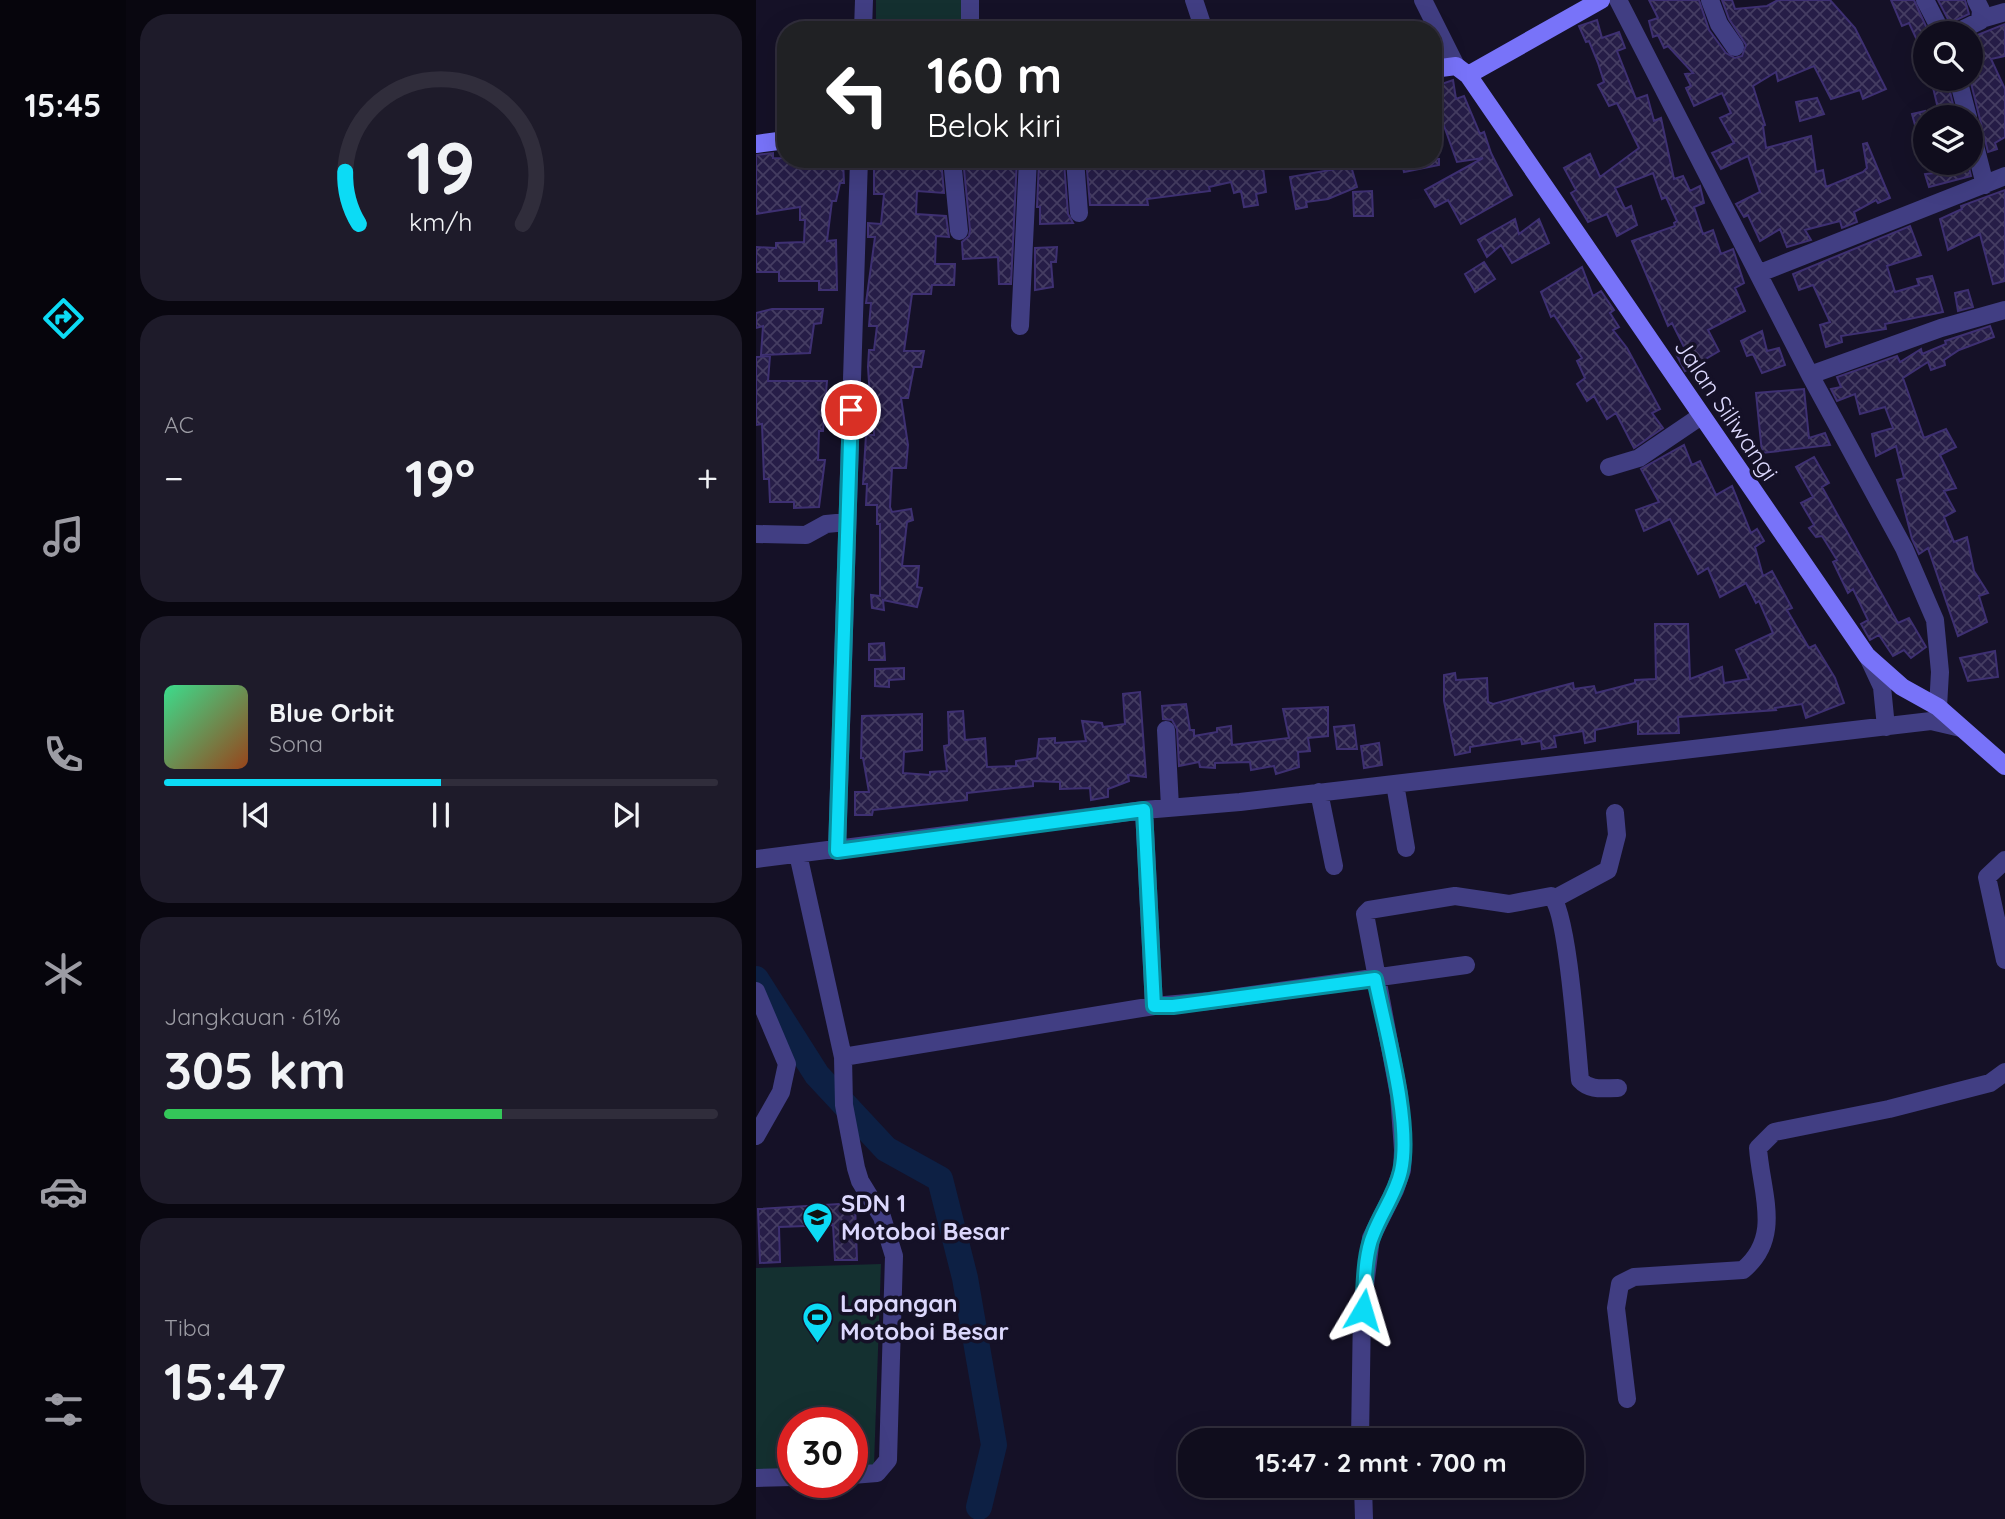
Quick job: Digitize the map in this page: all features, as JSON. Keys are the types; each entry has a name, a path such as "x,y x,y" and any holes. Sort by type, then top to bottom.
{"main road":[{"path":"1442,69 1462,70 1601,0"},
{"name":"Jalan Siliwangi","path":"1462,70 1867,656 1902,687 1938,707 2001,763"},
{"path":"756,144 777,141"}],"street":[{"path":"863,21 864,0"},
{"path":"970,0 970,21"},
{"path":"1194,0 1200,21"},
{"path":"1423,0 1435,21"},
{"path":"1618,0 1810,375 1904,548 1935,620 1940,663 1938,707"},
{"path":"1710,0 1719,24 1735,47"},
{"path":"1925,0 1936,21"},
{"path":"1976,0 1981,19"},
{"path":"1977,21 2005,12"},
{"path":"1442,34 1462,70"},
{"path":"837,851 859,168"},
{"path":"953,168 959,231"},
{"path":"1020,327 1028,168"},
{"path":"1076,168 1079,212"},
{"path":"1982,175 1985,185"},
{"path":"1760,273 2005,176"},
{"path":"1810,375 1941,328 1998,312"},
{"path":"1609,467 1639,458 1701,416"},
{"path":"756,534 806,535 826,524 847,522"},
{"path":"1867,656 1882,687 1886,727"},
{"path":"756,859 837,851 1144,810 1395,784 1931,721 1961,728"},
{"path":"1166,730 1170,807"},
{"path":"1395,784 1406,848"},
{"path":"1319,792 1334,866"},
{"path":"1144,810 1154,1006"},
{"path":"1554,899 1608,870 1617,835 1615,813"},
{"path":"798,854 842,1058 844,1097 860,1181 882,1217 894,1256 888,1460 877,1473 868,1474"},
{"path":"2005,860 1987,877 1988,894 2005,960"},
{"path":"1360,1428 1363,1310 1371,1238 1395,1190 1402,1170 1403,1150 1399,1095 1365,920 1369,910 1455,896 1509,904 1551,896 1557,901 1563,934 1580,1080 1586,1086 1594,1088 1618,1088"},
{"path":"842,1058 1154,1006 1173,1006 1466,965"},
{"path":"756,991 787,1063 781,1092 756,1136"},
{"path":"1627,1399 1616,1308 1620,1284 1634,1277 1743,1270 1755,1260 1763,1248 1767,1204 1758,1148 1764,1138 1774,1132 1889,1109 1990,1083 2005,1072"},
{"path":"756,1478 777,1477"},
{"path":"1363,1498 1364,1519"}],"green space":[{"path":"876,0 964,0 964,21 876,21"},
{"name":"Lapangan Motoboi Besar","path":"881,1264 874,1465 868,1466 868,1407 777,1407 777,1471 756,1472 756,1268"}],"building":[{"path":"1649,0 1699,0 1709,30 1726,53 1735,58 1742,56 1746,45 1729,19 1722,0 1732,0 1735,9 1767,6 1778,0 1830,0 1855,28 1886,89 1863,99 1860,90 1831,99 1814,66 1778,81 1776,72 1753,86 1765,125 1766,148 1811,136 1816,172 1823,170 1826,187 1867,168 1863,144 1867,143 1890,198 1878,203 1876,200 1854,212 1857,222 1842,228 1840,221 1805,230 1811,240 1787,247 1780,229 1760,241 1748,215 1744,217 1736,204 1760,192 1748,156 1721,169 1712,153 1734,143 1720,118 1731,113 1722,93 1694,106 1686,88 1691,86 1685,74 1693,73 1668,46 1664,48 1658,35 1653,37 1649,21 1658,18"},
{"path":"1891,0 1914,0 1924,21 1913,21 1913,32 1909,23 1902,26"},
{"path":"1938,0 1965,0 1969,14 1949,21"},
{"path":"1597,20 1602,38 1619,32 1625,48 1617,51 1636,99 1647,95 1654,121 1661,118 1674,179 1683,176 1690,191 1700,186 1704,203 1694,207 1703,234 1713,230 1721,254 1733,249 1744,283 1735,288 1745,311 1708,330 1719,351 1685,371 1676,354 1685,349 1672,323 1668,326 1632,241 1675,226 1677,221 1666,197 1662,199 1653,173 1615,188 1625,209 1631,206 1637,225 1617,236 1607,214 1588,222 1571,193 1576,190 1564,168 1590,154 1600,177 1639,148 1617,103 1609,106 1598,85 1604,82 1598,63 1579,26"},
{"path":"2005,24 2005,56 1991,59 2005,89 2005,137 1995,143 1997,149 1988,152 1983,132 1983,105 1976,105 1973,91 1983,91 1983,33"},
{"path":"1453,80 1456,99 1464,96 1480,134 1484,132 1491,153 1512,195 1461,224 1448,200 1435,207 1425,190 1483,158 1457,162 1442,126 1442,84"},
{"path":"1934,91 1950,91 1953,105 1937,105"},
{"path":"1817,98 1824,114 1800,121 1796,102"},
{"path":"773,153 773,158 777,158 777,168 843,168 844,183 840,183 836,201 832,201 827,241 836,240 837,290 819,290 819,281 779,281 779,272 756,272 756,247 776,248 776,243 804,242 805,220 800,220 800,207 756,214 756,155"},
{"path":"874,168 942,168 944,193 917,191 916,214 946,216 949,237 936,236 935,264 955,264 954,285 932,285 931,294 912,294 904,351 924,351 921,367 914,367 908,398 901,398 908,445 906,468 892,468 890,507 892,512 911,509 913,520 907,522 902,566 919,566 917,587 922,588 917,607 883,600 884,610 872,608 871,595 880,596 880,524 877,524 877,505 866,505 867,484 863,484 866,435 874,435 874,398 870,398 868,367 869,350 874,350 877,326 869,326 871,303 866,303 875,237 868,237 868,223 881,224 884,194 874,194"},
{"path":"964,168 1017,168 1011,284 999,284 998,257 963,259 962,242 969,236"},
{"path":"1039,168 1064,168 1068,214 1073,223 1040,224 1040,207 1037,207"},
{"path":"1087,168 1263,168 1266,192 1256,194 1258,205 1244,207 1241,191 1234,193 1231,182 1209,187 1210,191 1147,199 1148,205 1090,205"},
{"path":"1352,168 1357,187 1328,199 1306,202 1307,207 1296,209 1290,177"},
{"path":"1403,168 1424,168 1404,172"},
{"path":"1925,175 1971,175 1971,176 1929,187"},
{"path":"2005,190 2005,281 1993,284 1980,234 1948,250 1940,219 1962,209 1961,206"},
{"path":"1372,191 1373,216 1354,216 1353,192"},
{"path":"1515,219 1519,234 1539,219 1549,243 1512,263 1501,245 1487,257 1478,240"},
{"path":"1910,226 1921,255 1887,266 1895,292 1919,285 1917,279 1932,276 1943,312 1885,324 1886,329 1841,336 1842,342 1826,347 1820,325 1830,322 1813,285 1799,290 1793,274"},
{"path":"1057,247 1056,262 1051,262 1053,287 1035,290 1035,248"},
{"path":"1484,262 1495,279 1475,292 1465,274"},
{"path":"1582,267 1593,296 1601,291 1614,310 1610,313 1619,327 1613,330 1627,348 1660,409 1652,413 1663,428 1634,448 1616,413 1607,419 1594,396 1587,401 1577,384 1585,378 1577,361 1582,358 1554,315 1551,317 1541,292"},
{"path":"1968,290 1973,307 1958,311 1955,293"},
{"path":"772,309 823,309 821,323 814,324 810,353 761,355 763,326 756,328 756,313"},
{"path":"1990,326 1994,337 1959,350 1944,360 1945,365 1931,370 1928,362 1903,378 1924,438 1946,429 1956,447 1940,455 1956,488 1944,491 1955,511 1944,517 1954,542 1967,537 1974,571 1988,593 1979,596 1987,622 1958,636 1928,548 1919,554 1912,539 1897,480 1904,478 1896,446 1876,456 1872,434 1893,428 1885,407 1860,414 1855,394 1837,401 1831,389 1841,387 1837,377 1897,356 1900,362 1921,349 1922,354 1946,344 1945,341"},
{"path":"1762,331 1767,351 1779,348 1785,365 1762,373 1753,354 1747,356 1741,341"},
{"path":"770,356 768,381 827,381 823,431 819,431 818,460 825,460 819,507 794,508 794,502 770,502 769,479 764,479 762,424 756,425 756,357"},
{"path":"1804,389 1809,438 1825,433 1830,445 1762,453 1756,393"},
{"path":"1684,445 1692,465 1700,461 1716,495 1732,486 1751,533 1757,529 1764,541 1755,547 1763,576 1772,571 1792,608 1787,610 1809,648 1815,645 1835,678 1844,703 1806,718 1802,704 1775,708 1776,710 1678,717 1679,733 1638,734 1638,721 1595,730 1595,741 1585,743 1583,731 1554,736 1556,747 1542,749 1541,741 1522,744 1521,739 1470,747 1470,752 1455,755 1444,701 1444,675 1455,673 1456,680 1487,678 1488,702 1493,704 1573,683 1574,689 1594,686 1596,693 1635,683 1635,680 1656,679 1655,624 1688,624 1690,679 1722,667 1724,683 1749,679 1736,650 1773,633 1759,601 1756,603 1746,583 1720,597 1708,568 1698,574 1670,519 1644,531 1636,510 1659,502 1641,469"},
{"path":"1814,457 1829,483 1822,487 1898,623 1909,618 1926,647 1911,658 1904,650 1893,656 1879,635 1870,640 1861,624 1868,620 1853,589 1848,593 1833,562 1837,560 1822,536 1816,537 1809,528 1814,525 1801,503 1813,497 1796,467"},
{"path":"884,643 885,660 869,660 869,644"},
{"path":"1995,651 1998,677 1968,681 1960,658"},
{"path":"904,668 904,679 889,680 889,687 875,686 875,669"},
{"path":"1140,692 1146,777 1128,775 1129,781 1108,789 1108,797 1091,800 1090,788 1060,789 1060,782 1033,781 1033,786 967,793 967,800 873,810 872,815 855,815 855,792 869,792 861,758 862,716 922,714 922,750 904,752 903,773 930,775 930,772 947,771 944,746 949,745 948,712 963,711 965,740 985,738 987,767 1016,766 1016,761 1037,758 1039,739 1055,738 1055,743 1086,741 1082,721 1102,723 1103,727 1125,724 1123,694"},
{"path":"1186,704 1190,730 1194,730 1194,736 1217,732 1217,728 1231,726 1232,745 1289,738 1283,709 1328,707 1328,736 1308,738 1310,751 1298,752 1299,767 1276,774 1274,766 1251,770 1250,762 1215,763 1215,768 1200,767 1199,762 1179,766 1177,729 1172,720 1163,719 1162,706"},
{"path":"1354,725 1357,749 1337,749 1334,727"},
{"path":"1379,743 1382,765 1364,768 1361,746"},
{"name":"SDN 1 Motoboi Besar","path":"855,1203 857,1260 835,1260 833,1225 779,1227 780,1262 760,1263 758,1209"}],"waterway":[{"path":"756,979 817,1075 886,1149 940,1179 965,1278 994,1445 979,1507"}],"place":[{"name":"SDN 1 Motoboi Besar","path":"818,1245"},
{"name":"Lapangan Motoboi Besar","path":"817,1345"}],"route":[{"path":"851,410 837,851 1144,810 1154,1006 1173,1006 1375,979 1399,1095 1403,1150 1402,1170 1395,1190 1371,1238 1363,1310"}]}
